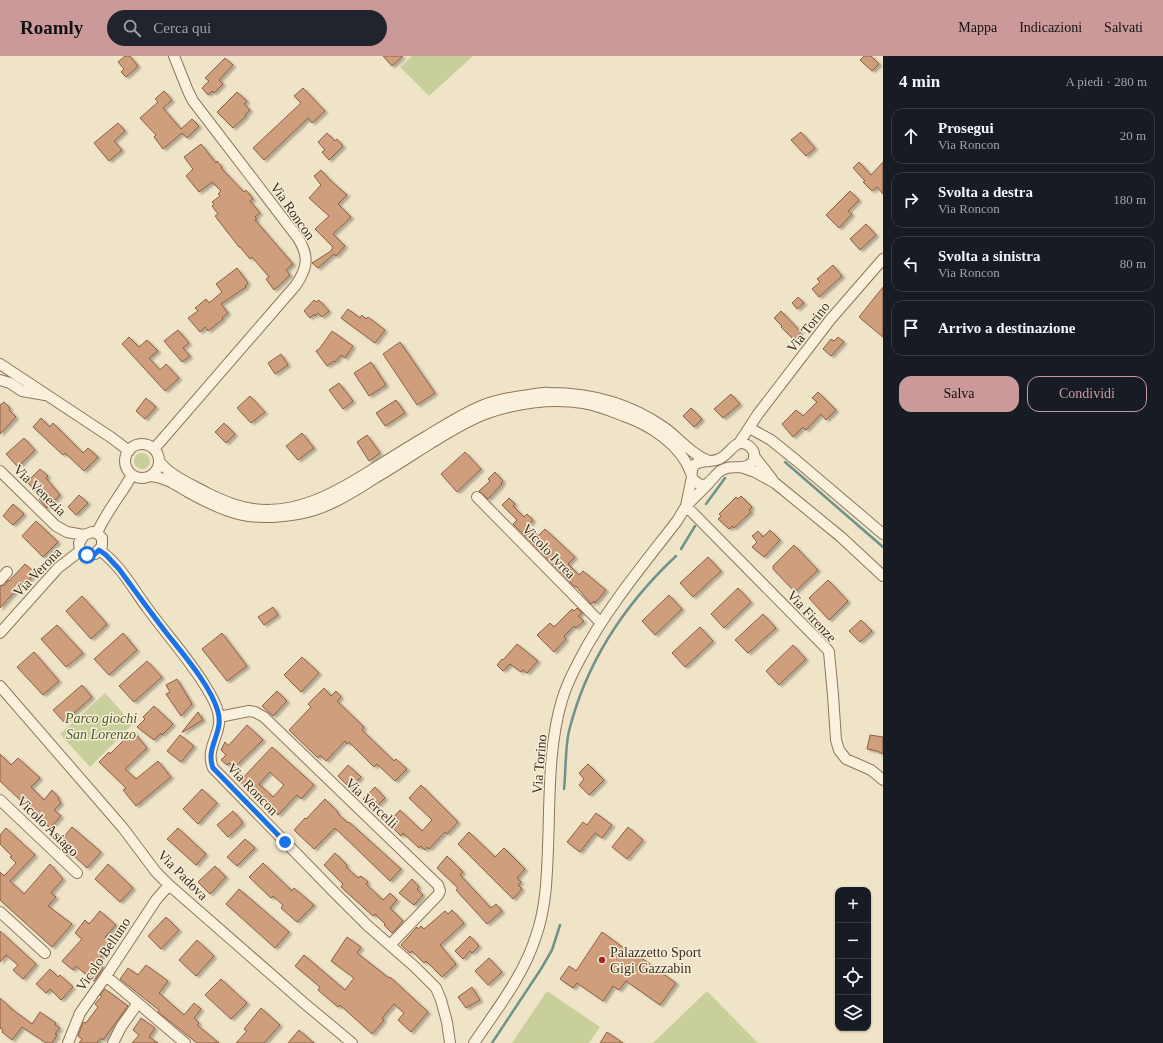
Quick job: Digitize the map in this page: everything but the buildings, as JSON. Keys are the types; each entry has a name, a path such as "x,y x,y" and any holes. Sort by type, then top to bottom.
{"street":[{"name":"Via Roncon","path":"154,449 296,285 304,274 306,266 306,255 298,238 193,101 174,56"},
{"name":"Via Torino","path":"686,506 694,465 709,461 716,461 738,444 758,414 830,320 883,259"},
{"path":"0,364 112,438 128,451"},
{"path":"0,380 10,383 22,391 48,396"},
{"path":"159,461 169,471 193,485 241,507 268,510 299,506 317,500 351,483 454,419 481,406 511,397 548,392 586,396 611,401 629,408 663,427 691,451 709,461"},
{"path":"150,476 156,470 159,461 157,452 143,444 135,446 128,451 125,464 126,469 132,475 141,478 157,476 207,502 239,515 253,518 268,518 301,514 320,508 355,490 458,427 484,414 513,406 549,401 583,403 631,418 667,441 684,459 694,480 701,485 709,483"},
{"name":"Via Torino","path":"753,452 753,430 758,414"},
{"path":"753,430 771,440 798,460 883,534"},
{"path":"738,444 746,443 775,483"},
{"path":"741,467 745,467 752,463 753,452"},
{"name":"Via Torino","path":"474,1043 514,982 528,958 537,936 546,885 554,734 562,700 572,675 601,623 677,521 686,506 720,471 732,467 741,467"},
{"path":"741,467 755,472 775,483 841,537 883,576"},
{"name":"Via Venezia","path":"0,471 56,526 67,532 84,535"},
{"path":"97,533 103,519 132,475"},
{"name":"Vicolo Ivrea","path":"477,497 601,623"},
{"name":"Via Firenze","path":"686,506 827,649 829,652 836,740 839,750 846,759 871,770 883,780"},
{"path":"92,532 97,533 102,538 103,542 99,550 95,554 91,555 84,554 80,551 78,543 84,535 92,532"},
{"name":"Via Roncon","path":"99,550 119,569 190,662 214,700 219,717 218,732 211,749 210,757 213,768 368,926 436,988 447,1022 450,1043"},
{"name":"Via Verona","path":"0,631 58,568 80,551"},
{"name":"Via Padova","path":"0,686 123,828 156,872 304,1003 352,1043"},
{"name":"Via Vercelli","path":"219,717 249,711 255,712 264,717 438,885 440,891 438,895 390,945"},
{"name":"Vicolo Asiago","path":"0,800 77,873"},
{"name":"Vicolo Belluno","path":"68,1043 80,1013 156,900 169,885"},
{"path":"0,912 45,953"},
{"path":"106,976 185,1043"},
{"path":"113,1043 121,1027 138,1003"}],"green space":[{"path":"412,56 473,56 429,96 400,67"},
{"path":"139,453 145,453 150,458 148,467 145,469 139,469 134,464 134,458"},
{"name":"Parco giochi San Lorenzo","path":"105,693 133,724 90,767 60,734"},
{"path":"547,991 600,1027 589,1043 512,1043"},
{"path":"707,991 758,1043 653,1043"}],"waterway":[{"path":"785,462 883,547"},
{"path":"706,504 725,478"},
{"path":"681,549 695,526"},
{"path":"564,789 569,731 576,706 597,658 624,615 640,594 676,556"},
{"path":"492,1043 552,950 560,925"}],"place":[{"name":"Palazzetto Sport Gigi Gazzabin","path":"602,960"}],"route":[{"path":"87,555 95,554 99,550 112,560 190,662 214,700 218,711 218,732 211,749 210,757 213,768 285,842"}]}
